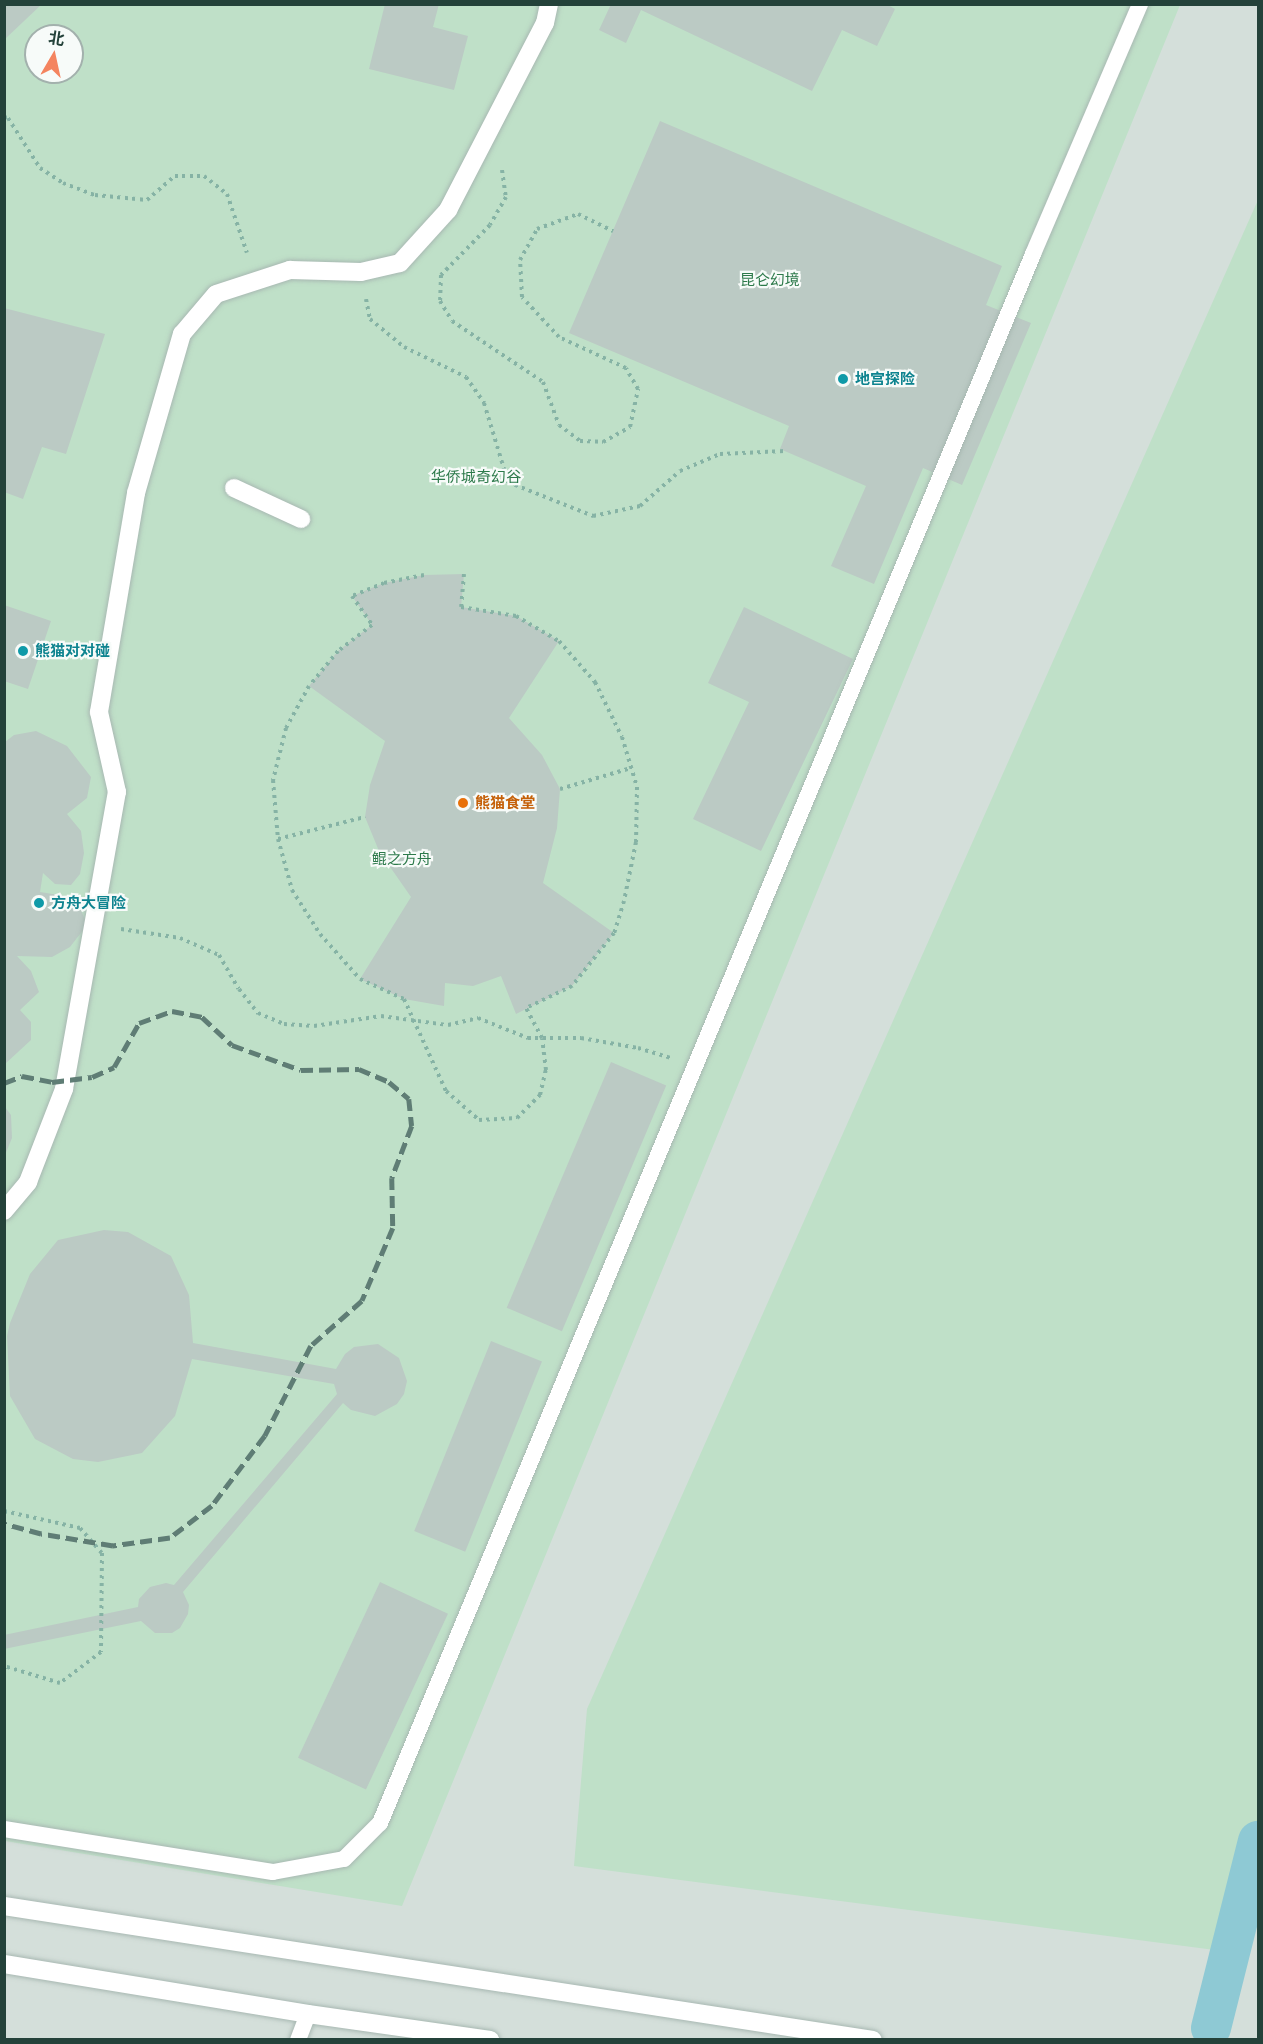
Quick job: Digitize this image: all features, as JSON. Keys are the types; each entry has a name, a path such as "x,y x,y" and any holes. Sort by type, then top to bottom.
{"street":[{"path":"4,1211 28,1182 64,1089 117,792 99,712 136,494 182,334 216,294 290,270 361,272 400,263 448,210 545,23 549,4"},
{"path":"234,488 301,519"},
{"path":"4,1906 873,2040"},
{"path":"4,1964 308,2014 490,2040"}],"lane":[{"path":"4,1829 273,1872 344,1859 380,1823 1032,254 1140,4"},
{"path":"298,2040 308,2014"}],"path":[{"path":"4,117 8,118 40,168 63,183 95,195 147,200 176,176 204,176 227,194 254,282"},
{"path":"485,138 501,163 506,197 490,225 441,275 440,301 452,321 518,363 543,382 559,425 580,441 603,442 630,427 638,389 626,368 559,337 522,297 520,260 537,229 578,214 613,231"},
{"path":"361,272 370,319 404,347 466,377 484,403 507,482 593,516 640,507 680,471 720,454 785,451"},
{"path":"424,575 384,583 352,596 372,625 338,651 309,686 286,728 273,780 278,839 292,890 320,934 360,980 404,999 446,1091 479,1120 517,1118 540,1095 546,1070 542,1038 526,1008 572,986 614,933 624,901 636,842 637,787 622,737 595,682 559,641 516,616 461,607 464,574"},
{"path":"560,789 631,768"},
{"path":"278,839 365,818"},
{"path":"93,924 180,938 219,955 239,989 258,1013 284,1024 314,1026 381,1016 448,1025 478,1018 528,1038 581,1038 627,1046 695,1066"},
{"path":"4,1511 80,1528 102,1553 101,1652 60,1683 4,1666"}],"shaded area":[{"path":"5,5 1258,5 1258,2039 5,2039"}],"green space":[{"name":"华侨城奇幻谷","path":"4,5 1180,5 402,1906 5,1841"},
{"path":"1258,200 1258,1831 1230,1952 574,1866 587,1709"}],"building":[{"path":"4,4 42,4 4,40"},
{"path":"385,4 439,4 433,27 468,36 454,90 369,69"},
{"path":"611,4 886,4 895,9 877,46 842,30 812,91 641,10 626,43 599,30"},
{"name":"地宫探险","path":"660,121 1002,266 986,305 1031,323 962,485 923,468 874,584 831,566 866,486 780,449 789,426 569,333"},
{"path":"4,308 105,334 66,454 42,447 23,499 4,492"},
{"name":"熊猫食堂","path":"464,574 461,607 516,616 559,641 509,718 542,755 560,789 557,828 543,883 614,933 572,986 516,1014 501,976 473,986 445,983 444,1006 404,999 360,979 411,897 379,851 365,817 370,785 385,741 309,686 338,651 372,625 352,596 384,583 424,575"},
{"name":"熊猫对对碰","path":"4,605 51,621 28,689 4,681"},
{"path":"744,607 853,659 761,851 693,819 749,702 708,683"},
{"name":"方舟大冒险","path":"36,731 67,746 91,777 87,798 67,814 81,831 84,853 80,874 71,885 55,884 43,873 40,892 65,896 81,910 87,925 70,947 52,957 17,956 31,971 39,992 20,1010 31,1022 31,1040 5,1064 5,742 14,735"},
{"path":"611,1062 666,1085 562,1331 507,1308"},
{"path":"5,1107 11,1115 12,1138 5,1155"},
{"path":"104,1230 128,1232 171,1256 189,1295 193,1343 336,1369 345,1354 354,1347 378,1344 399,1358 407,1381 404,1394 397,1404 375,1416 351,1410 343,1403 183,1592 189,1605 188,1614 180,1628 172,1633 155,1633 141,1621 4,1649 4,1635 138,1607 139,1599 150,1587 166,1583 174,1585 337,1394 334,1384 192,1359 175,1416 142,1453 98,1462 73,1459 35,1439 10,1396 7,1336 10,1323 30,1274 58,1240"},
{"path":"491,1341 542,1362 465,1552 414,1531"},
{"path":"380,1582 448,1614 366,1790 298,1758"}],"waterway":[{"path":"1211,2028 1258,1841"}],"railway":[{"path":"4,1083 22,1076 52,1082 92,1077 114,1067 139,1023 172,1011 202,1017 232,1045 301,1070 359,1069 389,1082 409,1099 412,1126 392,1178 393,1228 362,1301 311,1346 265,1436 212,1506 170,1538 113,1546 41,1534 4,1524"}],"place":[{"name":"地宫探险","path":"843,379"},
{"name":"熊猫对对碰","path":"23,651"},
{"name":"熊猫食堂","path":"463,803"},
{"name":"方舟大冒险","path":"39,903"}],"park label":[{"name":"昆仑幻境","path":"770,280"},
{"name":"鲲之方舟","path":"402,859"}]}
